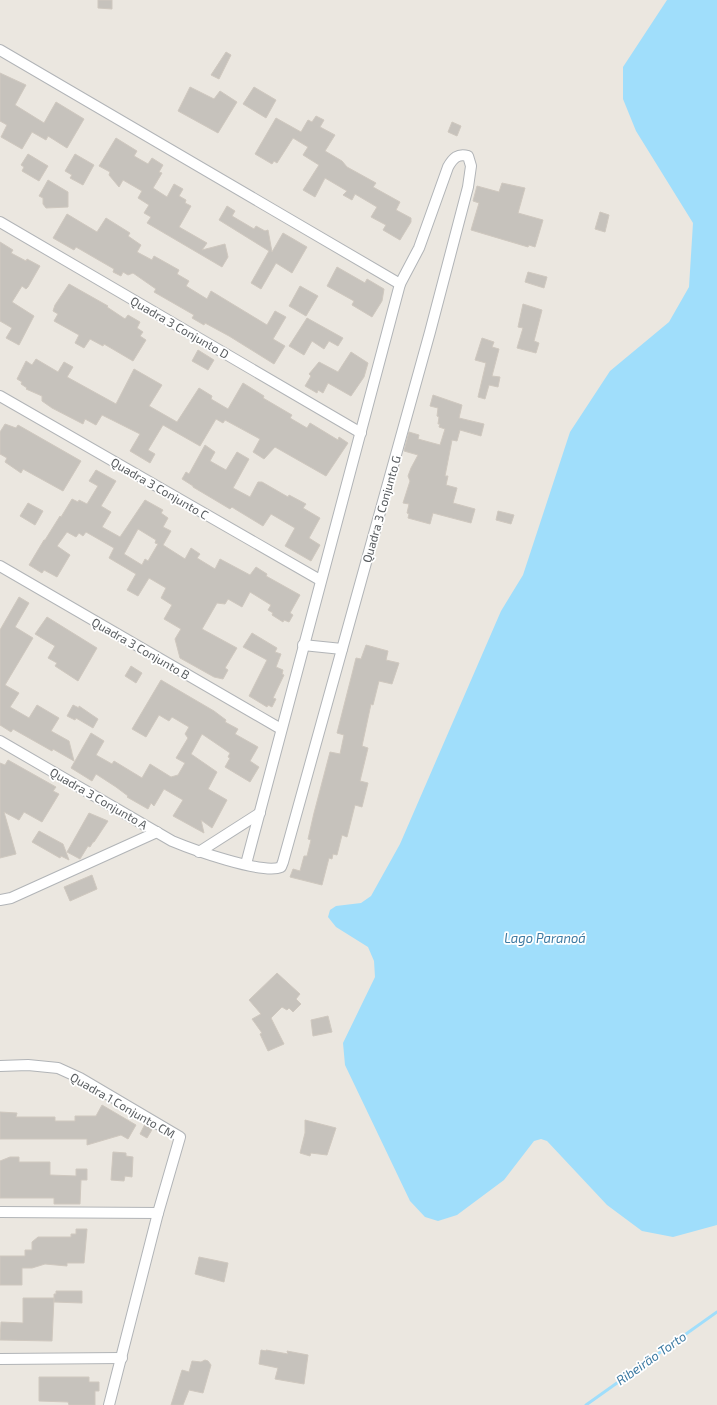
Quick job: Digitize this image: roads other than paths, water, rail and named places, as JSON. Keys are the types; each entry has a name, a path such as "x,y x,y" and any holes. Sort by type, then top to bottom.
{"street":[{"path":"0,50 400,284 361,433 320,580 246,864"},
{"name":"Quadra 3 Conjunto G","path":"284,862 430,332 468,187 471,166 468,156 463,154 457,156 448,167 419,248 400,284"},
{"name":"Quadra 3 Conjunto D","path":"0,222 361,433"},
{"name":"Quadra 3 Conjunto C","path":"0,396 320,580"},
{"name":"Quadra 3 Conjunto B","path":"0,566 281,729"},
{"path":"303,645 342,649"},
{"name":"Quadra 3 Conjunto A","path":"0,741 172,841 199,852 269,870 281,867 284,862"},
{"path":"199,852 260,813"},
{"path":"0,900 11,898 157,832"},
{"name":"Quadra 1 Conjunto CM","path":"0,1066 28,1065 58,1068 80,1078 180,1137 158,1213"},
{"path":"0,1212 158,1213 109,1405"},
{"path":"0,1359 122,1358"}],"water":[{"name":"Lago Paranoá","path":"667,0 717,0 717,1225 673,1237 642,1231 607,1205 547,1141 541,1139 534,1141 504,1180 457,1215 438,1221 425,1217 410,1201 345,1065 343,1043 375,977 374,961 368,947 336,927 328,917 330,910 336,906 361,903 371,896 400,844 501,611 523,575 570,432 610,371 669,322 689,287 693,223 636,131 623,99 623,67"}],"waterway":[{"name":"Ribeirão Torto","path":"586,1405 717,1312"}]}
